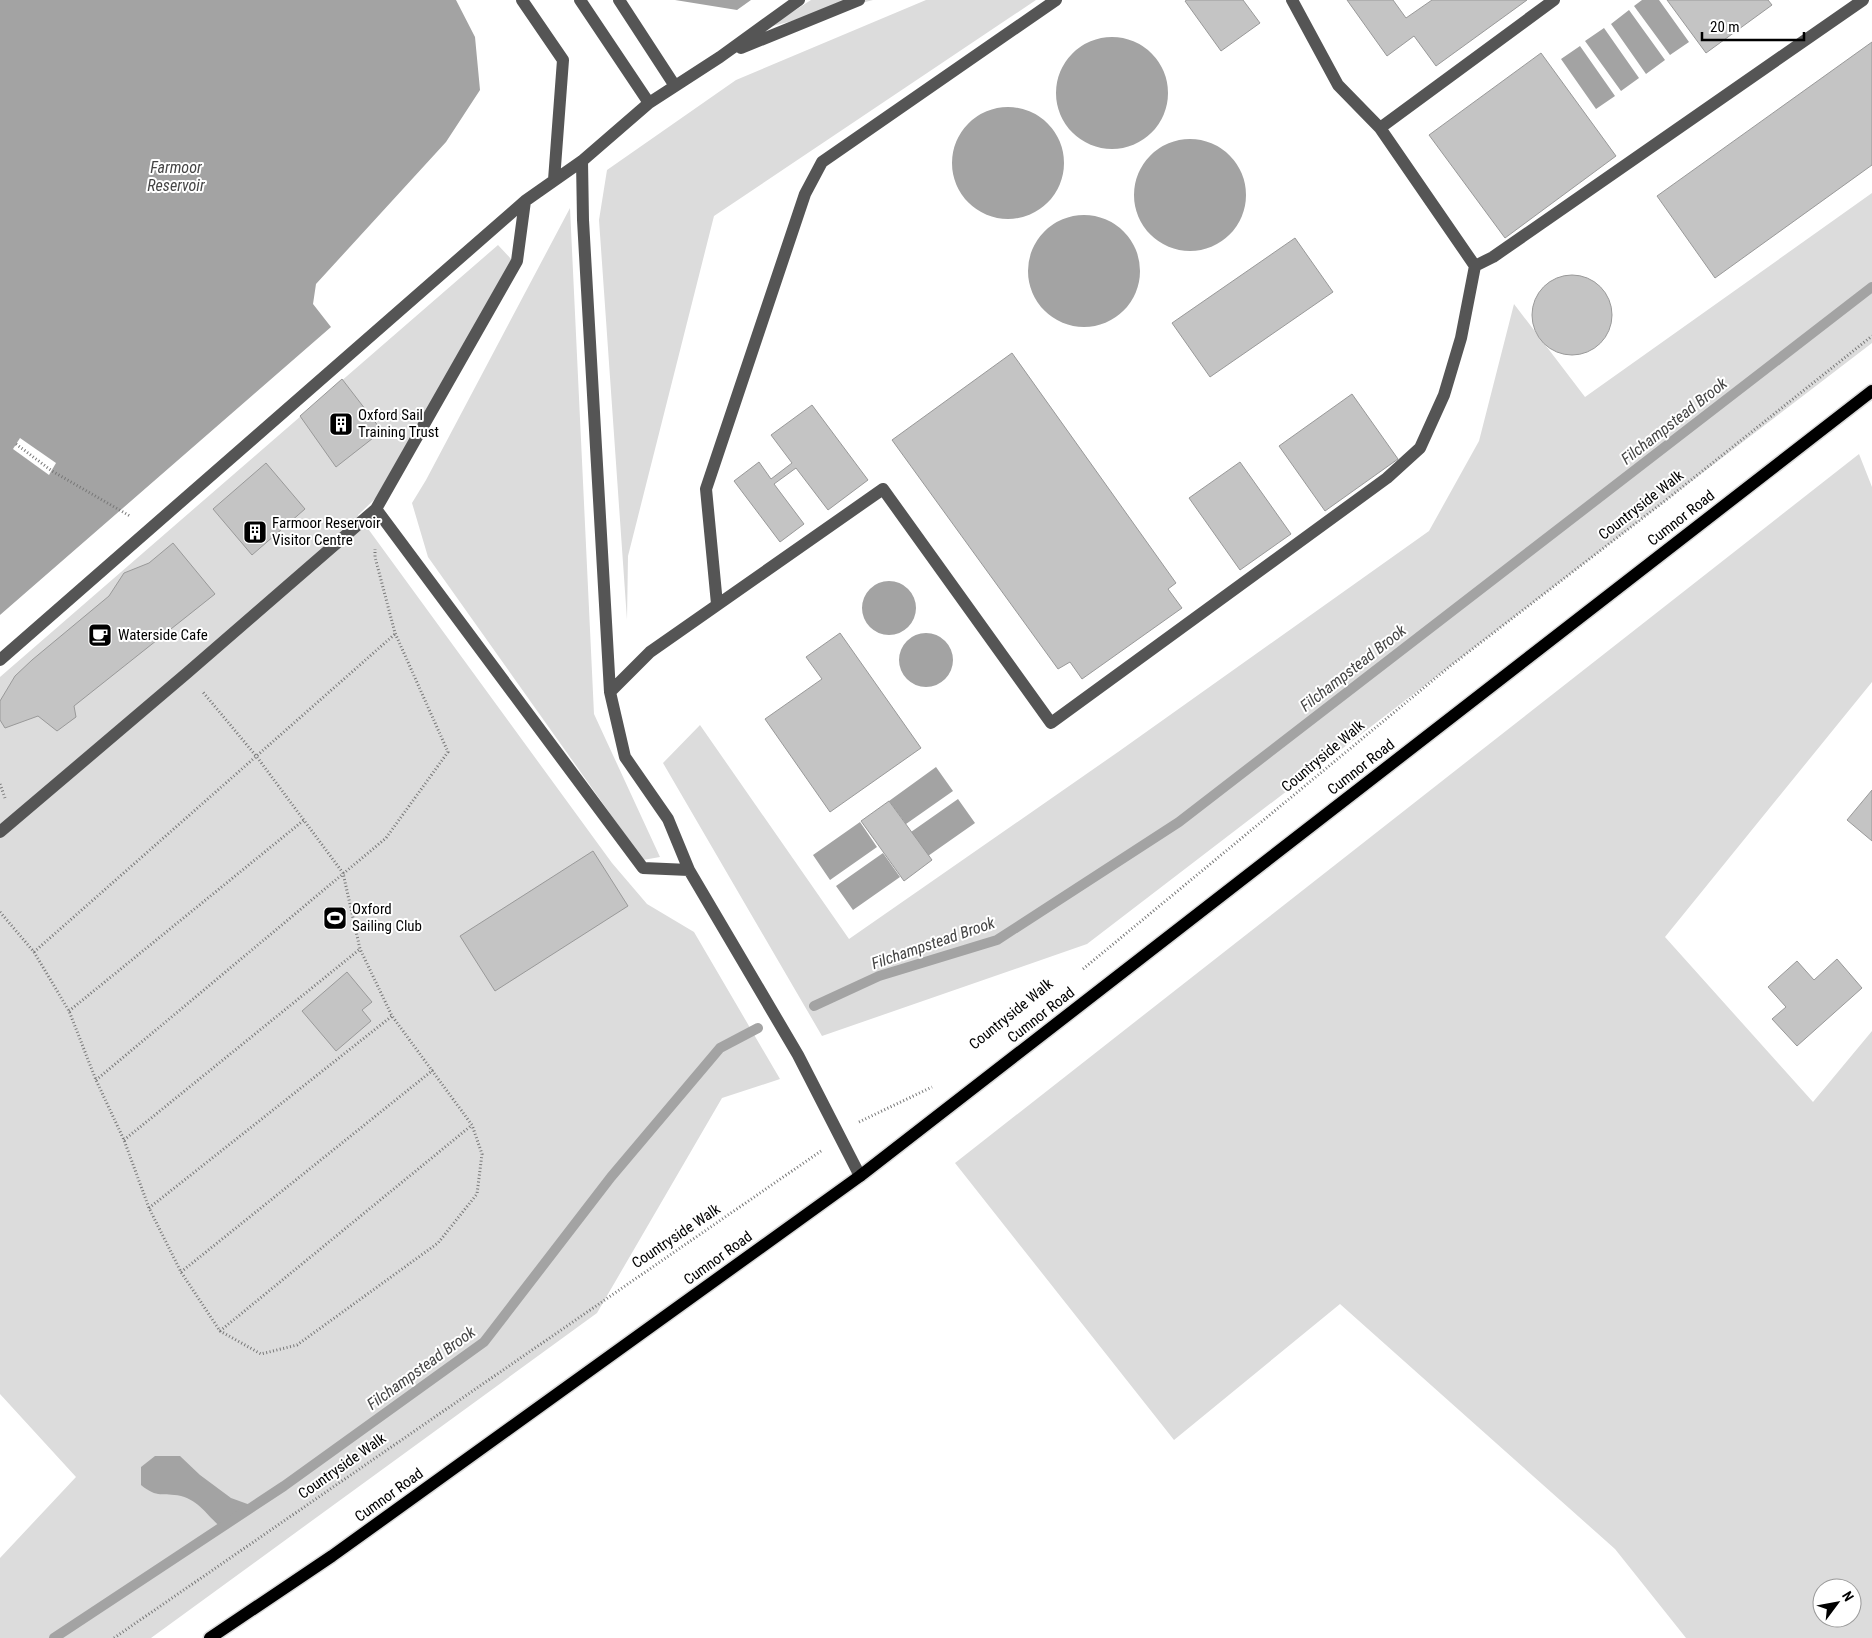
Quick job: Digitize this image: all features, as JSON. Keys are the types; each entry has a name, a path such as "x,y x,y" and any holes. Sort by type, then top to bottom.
{"main road":[{"name":"Cumnor Road","path":"210,1638 332,1556 860,1176 1872,391"}],"street":[{"path":"522,0 563,60 554,180"},
{"path":"580,0 649,103"},
{"path":"619,0 675,86"},
{"path":"0,660 526,201 582,161 649,103 720,57 799,0"},
{"path":"720,57 860,0"},
{"path":"717,604 706,489 805,194 822,162 1056,0"},
{"path":"610,692 650,652 883,489 1050,723 1387,478 1420,448 1444,395 1461,338 1475,266 1380,128 1338,85 1292,0"},
{"path":"1380,128 1554,0"},
{"path":"1475,266 1501,251 1863,0"},
{"path":"582,161 584,230 610,692 625,758 668,819 689,870 798,1055 860,1176"},
{"path":"0,832 376,509 517,261 526,201"},
{"path":"376,509 643,868 689,870"}],"path":[{"name":"Countryside Walk","path":"1082,970 1449,667 1666,500 1872,336"},
{"path":"16,444 52,471 152,529"},
{"path":"96,1080 386,838 448,752 396,633 375,557 376,509"},
{"path":"34,952 396,633"},
{"path":"0,912 34,952 69,1011 96,1080 124,1140 149,1208 181,1272 220,1331 261,1354 297,1345 438,1243 477,1194 482,1154 472,1125 392,1016 360,949 343,873 257,757 187,673"},
{"path":"69,1011 304,820"},
{"path":"124,1140 360,949"},
{"path":"149,1208 392,1016"},
{"path":"181,1272 433,1070"},
{"name":"Countryside Walk","path":"114,1638 820,1152 838,1133 938,1084"},
{"path":"220,1331 472,1125"}],"shaded area":[{"path":"811,0 873,0 769,27"},
{"path":"926,0 1036,0 714,216 628,556 627,620 599,220 607,170 736,80"},
{"path":"1872,193 1872,343 1087,944 822,1036 663,763 700,725 849,939 1118,752 1429,531 1479,441 1514,304 1585,397"},
{"path":"570,208 594,714 660,857 643,860 428,557 412,503"},
{"name":"Oxford Sailing Club","path":"498,245 512,260 376,498 358,515 612,863 647,904 694,932 780,1079 722,1098 597,1313 151,1638 0,1638 0,1558 76,1477 0,1394 0,677"},
{"path":"1859,454 1872,487 1872,682 1665,937 1813,1102 1872,1031 1872,1638 1686,1638 1615,1549 1340,1304 1174,1440 955,1163"}],"water":[{"name":"Farmoor Reservoir","path":"0,0 456,0 475,37 480,90 446,142 316,284 313,304 331,327 0,615"},
{"path":"675,0 751,0 737,10"},
{"path":"1642,0 1659,0 1689,42 1670,55 1634,6"},
{"path":"1629,10 1665,60 1646,74 1611,24"},
{"path":"1604,28 1639,78 1621,91 1585,41"},
{"path":"1112,37 1134,41 1152,53 1164,71 1168,93 1164,115 1152,133 1134,145 1112,149 1090,145 1072,133 1060,115 1056,93 1060,71 1072,53 1090,41"},
{"path":"1580,46 1615,96 1596,109 1561,59"},
{"path":"1008,107 1030,111 1048,123 1060,141 1064,163 1060,185 1048,203 1030,215 1008,219 986,215 968,203 956,185 952,163 956,141 968,123 986,111"},
{"path":"1190,139 1212,143 1230,155 1242,173 1246,195 1242,217 1230,235 1212,247 1190,251 1168,247 1150,235 1138,217 1134,195 1138,173 1150,155 1168,143"},
{"path":"1084,215 1106,219 1124,231 1136,249 1140,271 1136,293 1124,311 1106,323 1084,327 1062,323 1044,311 1032,293 1028,271 1032,249 1044,231 1062,219"},
{"path":"889,581 899,583 908,589 914,598 916,608 914,618 908,627 899,633 889,635 879,633 870,627 864,618 862,608 864,598 870,589 879,583"},
{"path":"926,633 936,635 945,641 951,650 953,660 951,670 945,679 936,685 926,687 916,685 907,679 901,670 899,660 901,650 907,641 916,635"},
{"path":"936,767 953,791 906,824 889,801"},
{"path":"958,799 975,823 928,856 911,832"},
{"path":"860,822 877,847 830,880 813,855"},
{"path":"883,853 900,877 853,910 836,886"},
{"path":"155,1456 180,1456 200,1475 231,1498 253,1506 221,1527 188,1498 152,1492 141,1485 141,1467"}],"pier":[{"path":"20,438 56,463 49,475 13,449"}],"building":[{"path":"1243,0 1260,23 1221,51 1185,1"},
{"path":"1347,0 1393,0 1406,18 1432,0 1527,0 1436,66 1414,36 1387,56"},
{"path":"1667,0 1768,0 1772,5 1706,53"},
{"path":"1872,42 1872,165 1715,278 1657,196"},
{"path":"1541,53 1616,156 1505,238 1429,135"},
{"path":"1295,238 1333,292 1210,377 1172,323"},
{"path":"1572,275 1587,278 1600,287 1609,300 1612,315 1609,330 1600,343 1587,352 1572,355 1557,352 1544,343 1535,330 1532,315 1535,300 1544,287 1557,278"},
{"path":"1012,353 1176,583 1168,589 1182,608 1082,679 1070,662 1058,669 892,440"},
{"name":"Oxford Sail Training Trust","path":"342,379 382,431 336,467 300,416"},
{"path":"1352,394 1398,459 1325,511 1279,446"},
{"path":"812,405 868,480 828,510 796,468 774,484 804,524 780,542 734,481 759,462 771,479 792,463 771,435"},
{"path":"1240,462 1291,534 1240,570 1189,498"},
{"name":"Farmoor Reservoir Visitor Centre","path":"266,463 305,509 252,555 213,509"},
{"path":"173,543 215,594 74,706 76,717 57,731 38,716 5,728 0,720 0,701 15,676 109,596 124,573 149,563"},
{"path":"840,633 921,748 830,812 765,719 822,679 806,657"},
{"path":"1872,790 1872,841 1847,820"},
{"path":"889,801 932,860 904,881 861,821"},
{"path":"593,851 628,906 495,991 460,936"},
{"path":"1837,959 1862,988 1797,1046 1772,1019 1786,1007 1768,987 1797,961 1814,980"},
{"path":"347,972 372,1002 362,1010 371,1021 336,1051 302,1011"}],"waterway":[{"name":"Filchampstead Brook","path":"814,1006 879,976 997,940 1179,822 1872,287"},
{"name":"Filchampstead Brook","path":"54,1638 284,1486 484,1342 611,1177 720,1048 758,1028"}],"place":[{"name":"Oxford Sail Training Trust","path":"341,424"},
{"name":"Farmoor Reservoir Visitor Centre","path":"255,532"},
{"name":"Waterside Cafe","path":"100,635"},
{"name":"Oxford Sailing Club","path":"335,918"}]}
